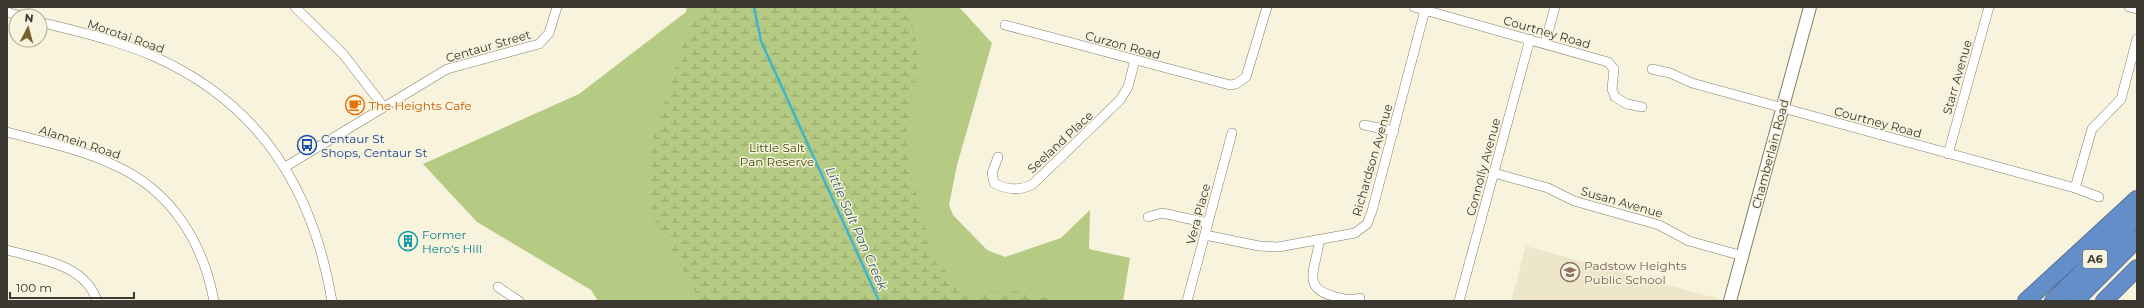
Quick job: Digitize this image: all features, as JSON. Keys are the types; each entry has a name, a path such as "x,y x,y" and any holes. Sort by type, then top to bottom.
{"highway":[{"name":"A6","path":"2026,301 2137,199"},
{"name":"A6","path":"2053,301 2137,217"},
{"name":"A6","path":"2075,301 2137,239"},
{"path":"2104,301 2137,268"}],"street":[{"path":"295,7 340,50 384,107"},
{"name":"Centaur Street","path":"285,167 455,66 521,50 539,44 549,33 557,7"},
{"name":"Curzon Road","path":"1005,25 1217,83 1236,84 1246,77 1249,70 1267,7"},
{"name":"Courtney Road","path":"1414,7 1428,9 1608,62 1614,69 1612,89 1615,97 1627,104 1642,107"},
{"path":"1545,44 1555,7"},
{"name":"Chamberlain Road","path":"1730,301 1810,7"},
{"name":"Starr Avenue","path":"1948,154 1989,7"},
{"path":"2129,7 2137,9"},
{"name":"Richardson Avenue","path":"1205,235 1271,247 1355,233 1366,224 1372,211 1428,9"},
{"name":"Morotai Road","path":"48,24 134,48 183,70 209,87 237,110 261,135 285,167 311,217 325,266 332,301"},
{"name":"Connolly Avenue","path":"1459,301 1530,39"},
{"path":"2075,188 2092,129 2120,99 2137,39"},
{"name":"Seeland Place","path":"998,157 992,173 994,183 1016,189 1028,187 1033,184 1120,100 1128,87 1135,60"},
{"name":"Courtney Road","path":"1652,68 1692,83 2075,188 2099,197"},
{"path":"1364,124 1394,130"},
{"name":"Alamein Road","path":"7,132 96,158 125,170 146,183 178,215 195,242 208,274 214,301"},
{"name":"Vera Place","path":"1187,301 1232,133"},
{"name":"Susan Avenue","path":"1494,173 1548,188 1574,201 1659,225 1689,241 1743,256"},
{"path":"1148,218 1162,213 1208,223"},
{"path":"1319,240 1312,277 1314,287 1322,293 1346,299 1360,298"},
{"path":"7,250 56,264 74,272 90,286 97,301"},
{"path":"498,287 519,301"}],"shaded area":[{"name":"Padstow Heights Public School","path":"1526,246 1719,299 1718,301 1511,301"}],"green space":[{"name":"Little Salt Pan Reserve","path":"687,7 959,7 992,43 957,165 949,205 953,215 987,250 1005,257 1061,238 1090,210 1089,249 1130,258 1123,301 598,301 591,290 477,222 423,164 579,94 686,12"},
{"path":"702,7 910,7 919,60 906,131 909,166 934,260 971,295 1002,292 1023,292 1033,293 1052,301 700,301 650,210 651,145 686,36"}],"waterway":[{"name":"Little Salt Pan Creek","path":"754,7 761,41 879,301"}],"place":[{"name":"The Heights Cafe","path":"355,105"},
{"name":"Centaur St Shops, Centaur St","path":"307,145"},
{"name":"Former Hero's Hill","path":"408,241"},
{"name":"Padstow Heights Public School","path":"1570,272"}]}
